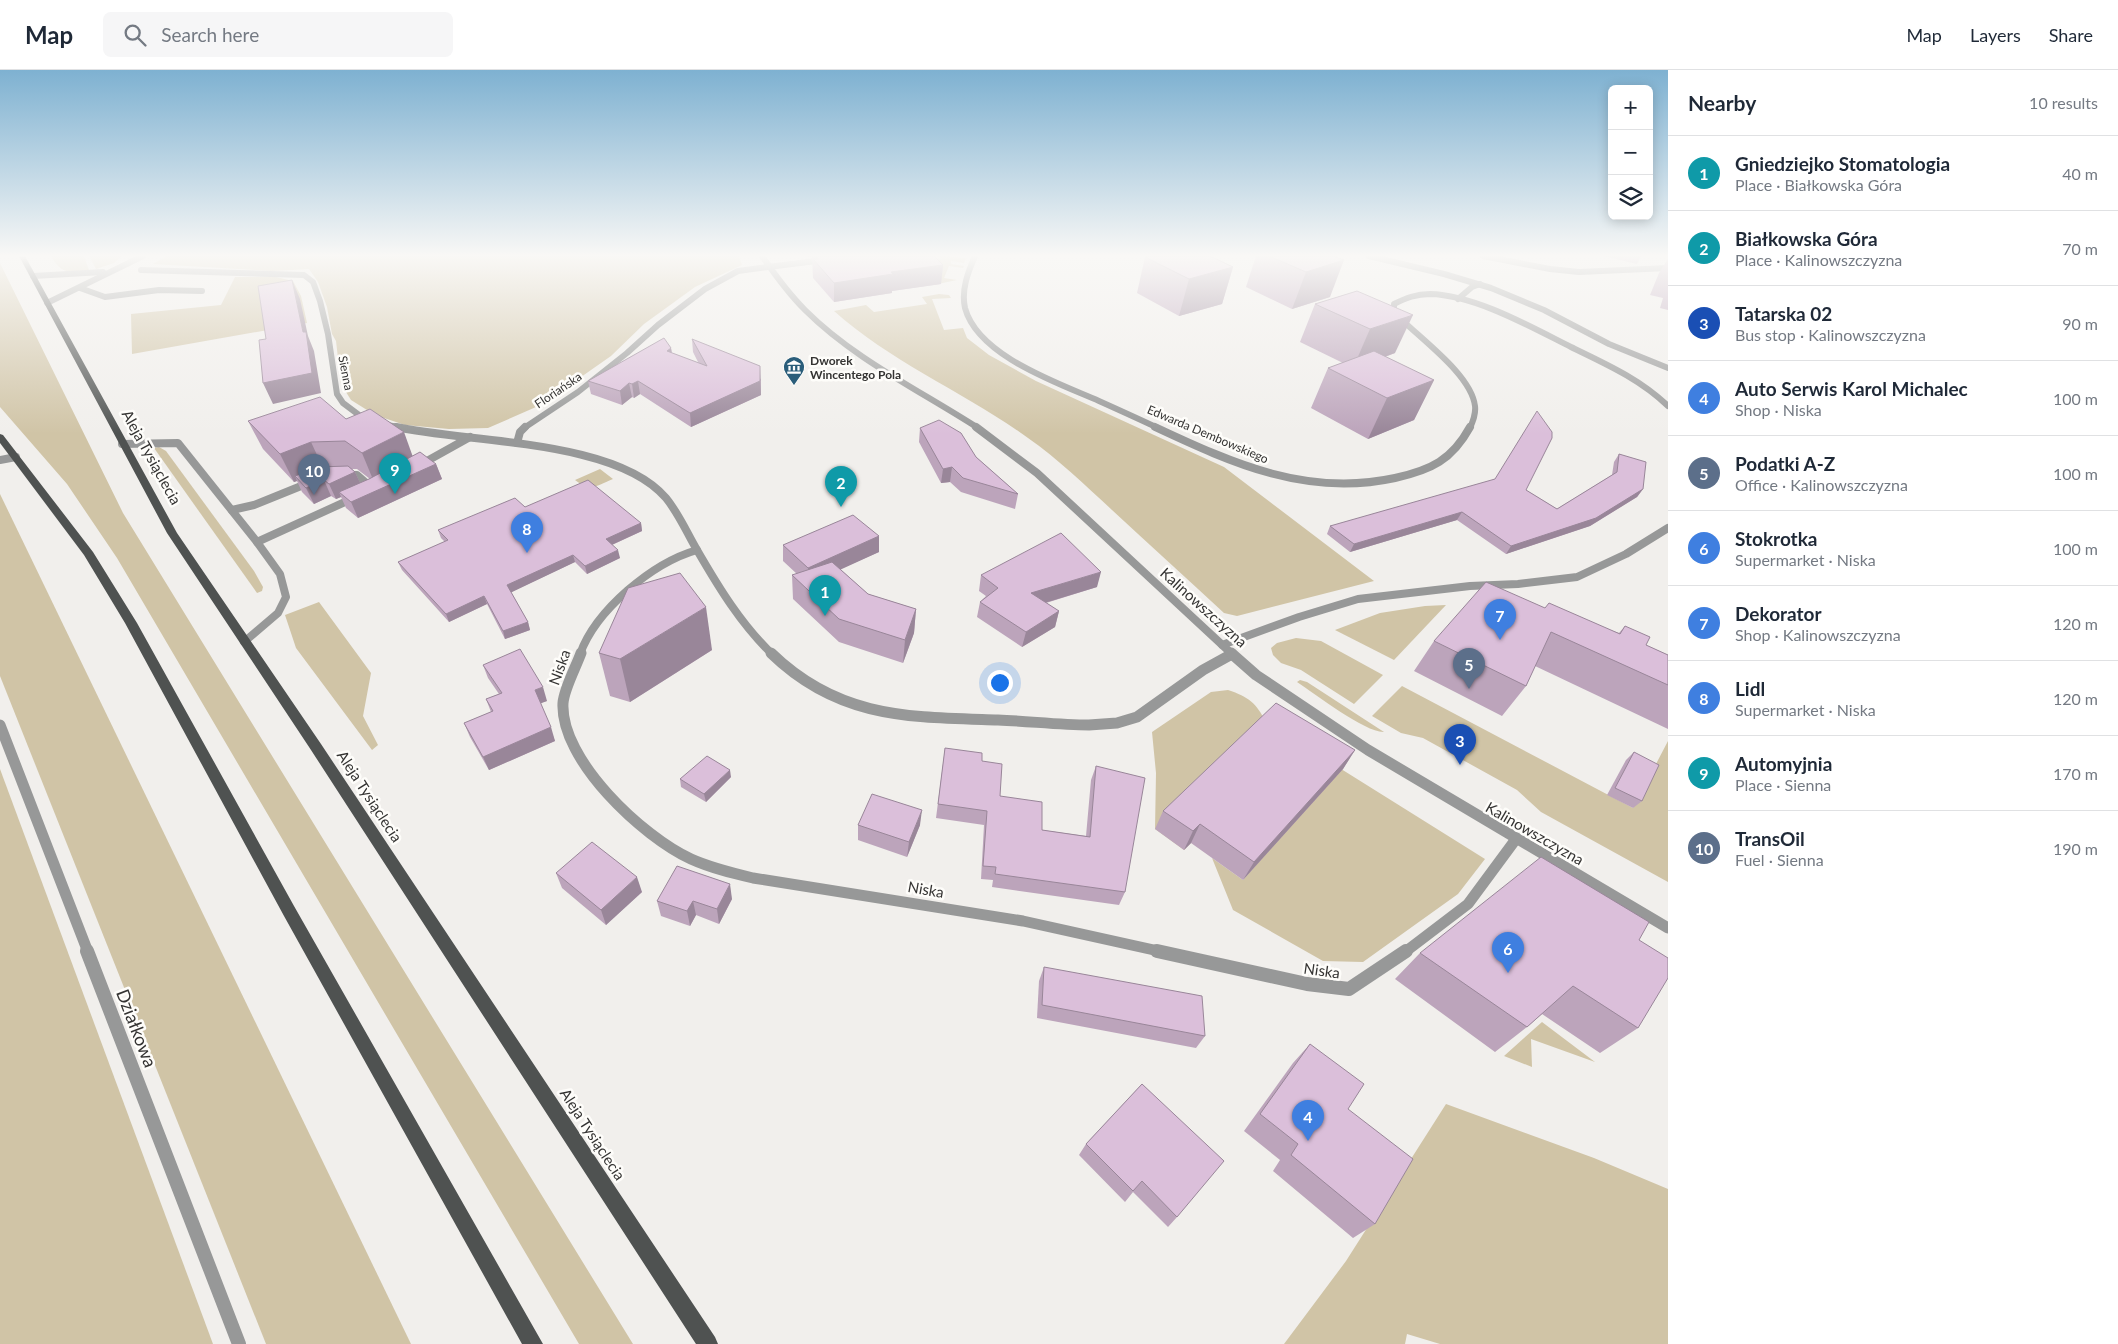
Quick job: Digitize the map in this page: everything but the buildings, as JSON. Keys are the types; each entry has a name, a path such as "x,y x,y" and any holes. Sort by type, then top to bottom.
{"main road":[{"name":"Aleja Tysiąclecia","path":"54,315 172,533 316,747 708,1344"},
{"path":"0,437 8,459 89,554 131,623 284,903 533,1344"}],"street":[{"name":"Sienna","path":"324,315 337,394 343,403 359,415 380,423 409,430 517,443 579,455 613,464 638,475 658,489 669,501 738,615 785,665 826,694 848,703 903,714 1090,724 1122,722 1142,714 1216,662 1232,654"},
{"name":"Floriańska","path":"517,443 520,432 528,424 578,392 670,315"},
{"name":"Kalinowszczyzna","path":"811,315 827,330 868,360 981,431 1037,473 1222,645 1256,674 1368,750 1668,928"},
{"name":"Edwarda Dembowskiego","path":"969,315 972,323 998,349 1043,375 1239,463 1274,475 1322,484 1360,485 1391,481 1445,460 1454,453 1471,427 1476,414 1473,398 1459,376 1441,356 1397,315"},
{"name":"Edwarda Dembowskiego","path":"1504,315 1613,367 1639,382 1668,406"},
{"path":"1554,315 1609,344 1668,368"},
{"path":"413,468 470,438"},
{"path":"122,444 178,443 257,542 280,574 286,597 278,613 244,642"},
{"path":"257,542 377,487 357,475 333,476"},
{"path":"232,510 254,505 316,479"},
{"path":"1222,645 1299,617 1358,599 1470,586 1518,584 1577,577 1626,554 1668,528"},
{"name":"Niska","path":"697,550 680,555 657,566 618,599 585,641 563,702 566,728 580,762 623,811 653,837 690,859 722,871 753,878 886,898 1023,922 1307,984 1349,989 1386,966 1468,904 1516,839"},
{"name":"Działkowa","path":"0,725 239,1344"}],"shaded area":[{"path":"0,315 26,315 123,513 633,1344 579,1344 117,558 67,484 0,407"},
{"path":"131,315 305,315 307,323 132,354"},
{"path":"329,315 656,315 644,324 611,356 581,377 554,390 552,400 488,428 449,429 405,425 375,415 351,400 341,384 336,341 332,334"},
{"path":"839,315 938,315 944,330 963,328 967,338 989,355 1036,381 1224,467 1374,581 1237,616 1224,613 1061,463 1039,446 980,406 905,362 856,330"},
{"path":"159,447 166,451 254,571 263,587 262,591 257,593 154,448"},
{"path":"600,469 613,479 594,487 585,486 575,480"},
{"path":"0,494 411,1344 266,1344 0,676"},
{"path":"319,602 371,673 363,716 378,745 372,750 296,648 285,615"},
{"path":"1446,605 1394,660 1335,630 1380,613 1425,606"},
{"path":"1296,638 1321,641 1383,675 1354,704 1301,670 1281,663 1273,655 1271,648 1277,643"},
{"path":"1300,680 1307,682 1384,732 1365,726 1340,712 1297,682"},
{"path":"1402,686 1633,808 1668,741 1668,882 1541,812 1517,790 1423,738 1401,733 1372,716"},
{"path":"1228,690 1241,695 1251,702 1259,710 1266,722 1485,859 1458,894 1363,962 1323,961 1233,910 1212,858 1243,880 1302,813 1236,797 1184,850 1155,829 1156,773 1152,732 1211,692"},
{"path":"0,769 213,1344 0,1344"},
{"path":"1542,1022 1595,1062 1531,1039 1532,1067 1504,1056"},
{"path":"1446,1104 1594,1158 1668,1189 1668,1344 1440,1344 1407,1334 1405,1344 1284,1344 1346,1261"}],"place":[{"name":"Dworek Wincentego Pola","path":"794,386"},
{"name":"Automyjnia","path":"395,494"},
{"name":"TransOil","path":"314,495"},
{"name":"Białkowska Góra","path":"841,507"},
{"name":"Lidl","path":"527,553"},
{"name":"Gniedziejko Stomatologia","path":"825,616"},
{"name":"Dekorator","path":"1500,640"},
{"name":"Podatki A-Z","path":"1469,689"},
{"name":"Tatarska 02","path":"1460,765"},
{"name":"Stokrotka","path":"1508,973"},
{"name":"Auto Serwis Karol Michalec","path":"1308,1141"}]}
